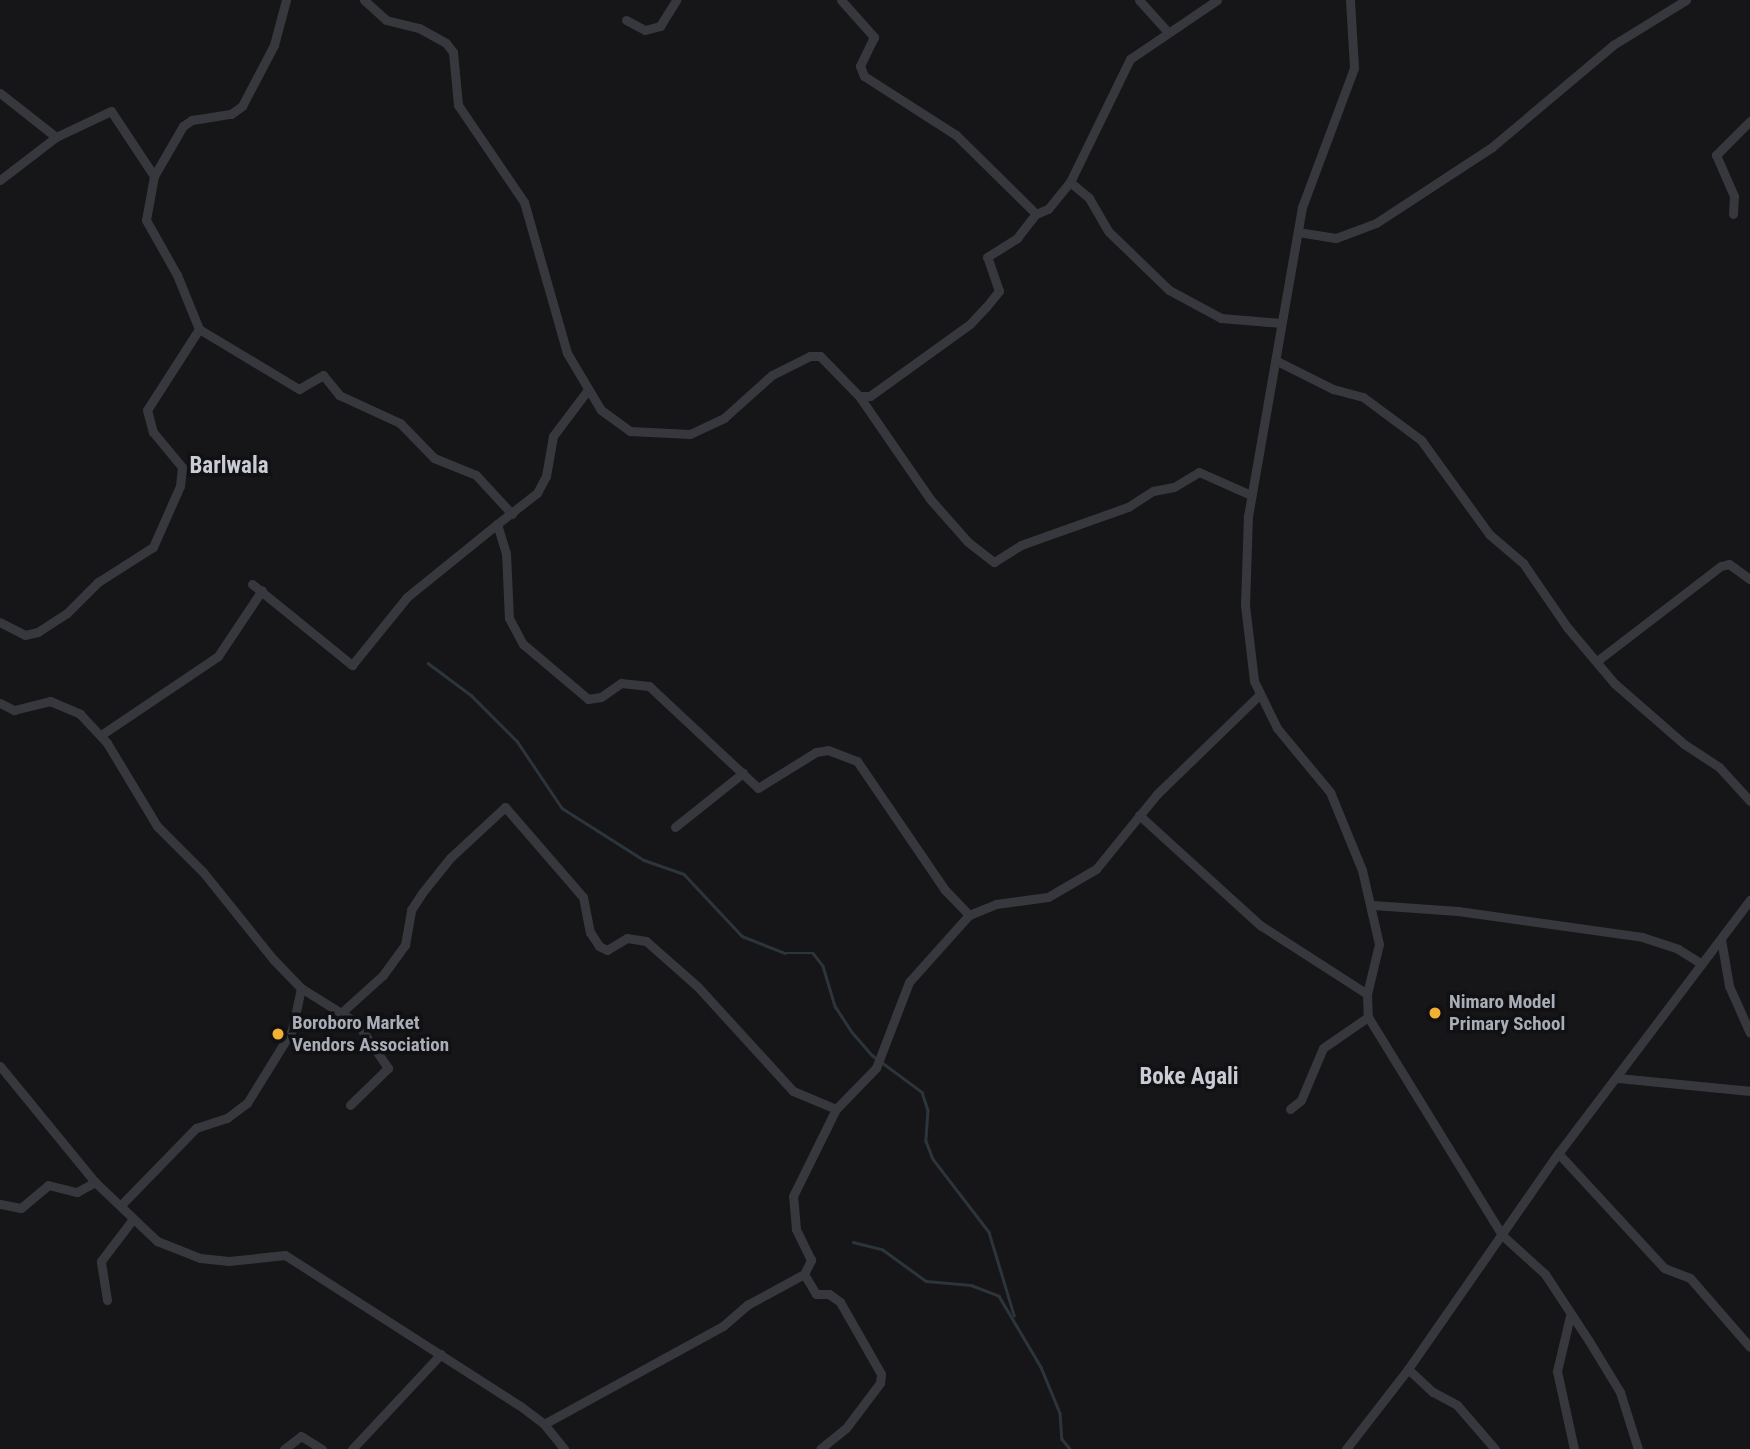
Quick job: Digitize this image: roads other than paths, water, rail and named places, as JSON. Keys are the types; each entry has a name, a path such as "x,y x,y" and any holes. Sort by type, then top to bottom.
{"street":[{"path":"286,0 274,45 242,106 230,114 192,120 183,126 154,176 146,219 177,275 199,329 299,389 323,375 339,395 400,423 434,458 476,475 512,514"},
{"path":"364,0 386,20 427,32 453,52 458,105 524,202 556,322 587,391 601,410 630,431 664,436 690,434 724,418 772,375 810,356 820,356 831,364 859,396 883,437 942,514 994,562 1021,545 1051,537 1085,519 1128,508 1153,491 1174,487 1199,472 1251,495"},
{"path":"625,20 645,30 660,26 676,0"},
{"path":"841,0 874,37 860,66 864,76 956,135 1036,214"},
{"path":"1139,0 1167,31"},
{"path":"859,396 870,397 970,324 999,291 987,257 1017,237 1036,214 1048,209 1070,182 1125,65 1167,31 1217,0"},
{"path":"1350,0 1354,68 1302,207 1245,534 1245,605 1258,696 1278,728 1330,792 1373,905 1379,944 1367,994 1368,1017 1502,1235 1545,1274 1619,1392 1638,1449"},
{"path":"1298,232 1336,238 1376,223 1492,147 1613,45 1686,0"},
{"path":"0,93 56,137"},
{"path":"0,180 56,137 110,110 154,176"},
{"path":"1733,214 1734,196 1716,155 1750,121"},
{"path":"1070,182 1089,198 1109,232 1169,290 1221,318 1281,323"},
{"path":"0,622 9,624 21,635 38,632 67,614 98,582 153,547 180,486 181,467 153,432 147,410 199,329"},
{"path":"1277,361 1334,389 1363,397 1420,440 1489,534 1523,564 1597,662 1684,744 1719,767 1750,801"},
{"path":"253,584 352,665 402,602 512,514 544,484 553,436 587,391"},
{"path":"497,524 506,553 509,618 534,656 587,699 601,697 621,683 649,686 708,736 758,788 816,752 828,750 857,761 945,890 969,915"},
{"path":"1597,662 1721,566 1729,564 1750,579"},
{"path":"101,734 218,656 262,590"},
{"path":"544,1424 723,1326 747,1305 804,1274 811,1260 796,1229 793,1196 836,1109 876,1068 909,982 969,915 996,904 1037,900 1065,891 1108,858 1139,815 1258,696"},
{"path":"0,703 10,710 50,701 68,705 101,734 157,826 203,872 301,988 357,1023 388,1068 351,1105"},
{"path":"675,827 743,773"},
{"path":"341,1013 383,975 405,945 411,910 422,893 457,851 505,807 583,897 590,932 598,946 607,950 627,938 646,941 698,987 793,1091 836,1109"},
{"path":"1139,815 1260,925 1367,994"},
{"path":"1346,1449 1408,1369 1558,1153 1618,1078 1750,900"},
{"path":"1373,905 1458,911 1601,935 1642,937 1678,949 1702,964"},
{"path":"1721,939 1729,986 1750,1033"},
{"path":"121,1205 196,1128 227,1118 247,1103 292,1030 301,988"},
{"path":"1290,1109 1301,1100 1323,1048 1368,1017"},
{"path":"0,1066 95,1182 169,1249 200,1258 229,1261 285,1255 441,1354 544,1424 564,1449"},
{"path":"1618,1078 1750,1091"},
{"path":"1558,1153 1664,1268 1690,1278 1750,1347"},
{"path":"0,1204 21,1208 48,1185 77,1192 95,1182"},
{"path":"107,1300 101,1261 134,1219"},
{"path":"804,1274 816,1294 829,1294 840,1303 881,1374 880,1383 846,1428 820,1449"},
{"path":"1570,1317 1557,1371 1574,1449"},
{"path":"352,1449 441,1354"},
{"path":"1408,1369 1433,1392 1457,1405 1495,1449"},
{"path":"284,1449 301,1436 322,1449"}],"waterway":[{"path":"428,663 471,695 517,741 562,808 644,860 684,874 742,936 785,953 813,953 823,966 835,1006 852,1032 872,1055 922,1092 928,1110 926,1141 933,1159 989,1232 1014,1315"},
{"path":"853,1242 882,1249 926,1281 971,1285 999,1296 1041,1367 1060,1413 1062,1439 1070,1449"}],"place":[{"name":"Nimaro Model Primary School","path":"1435,1013"},
{"name":"Boroboro Market Vendors Association","path":"278,1034"}],"district":[{"name":"Barlwala","path":"229,466"},
{"name":"Boke Agali","path":"1189,1077"}]}
